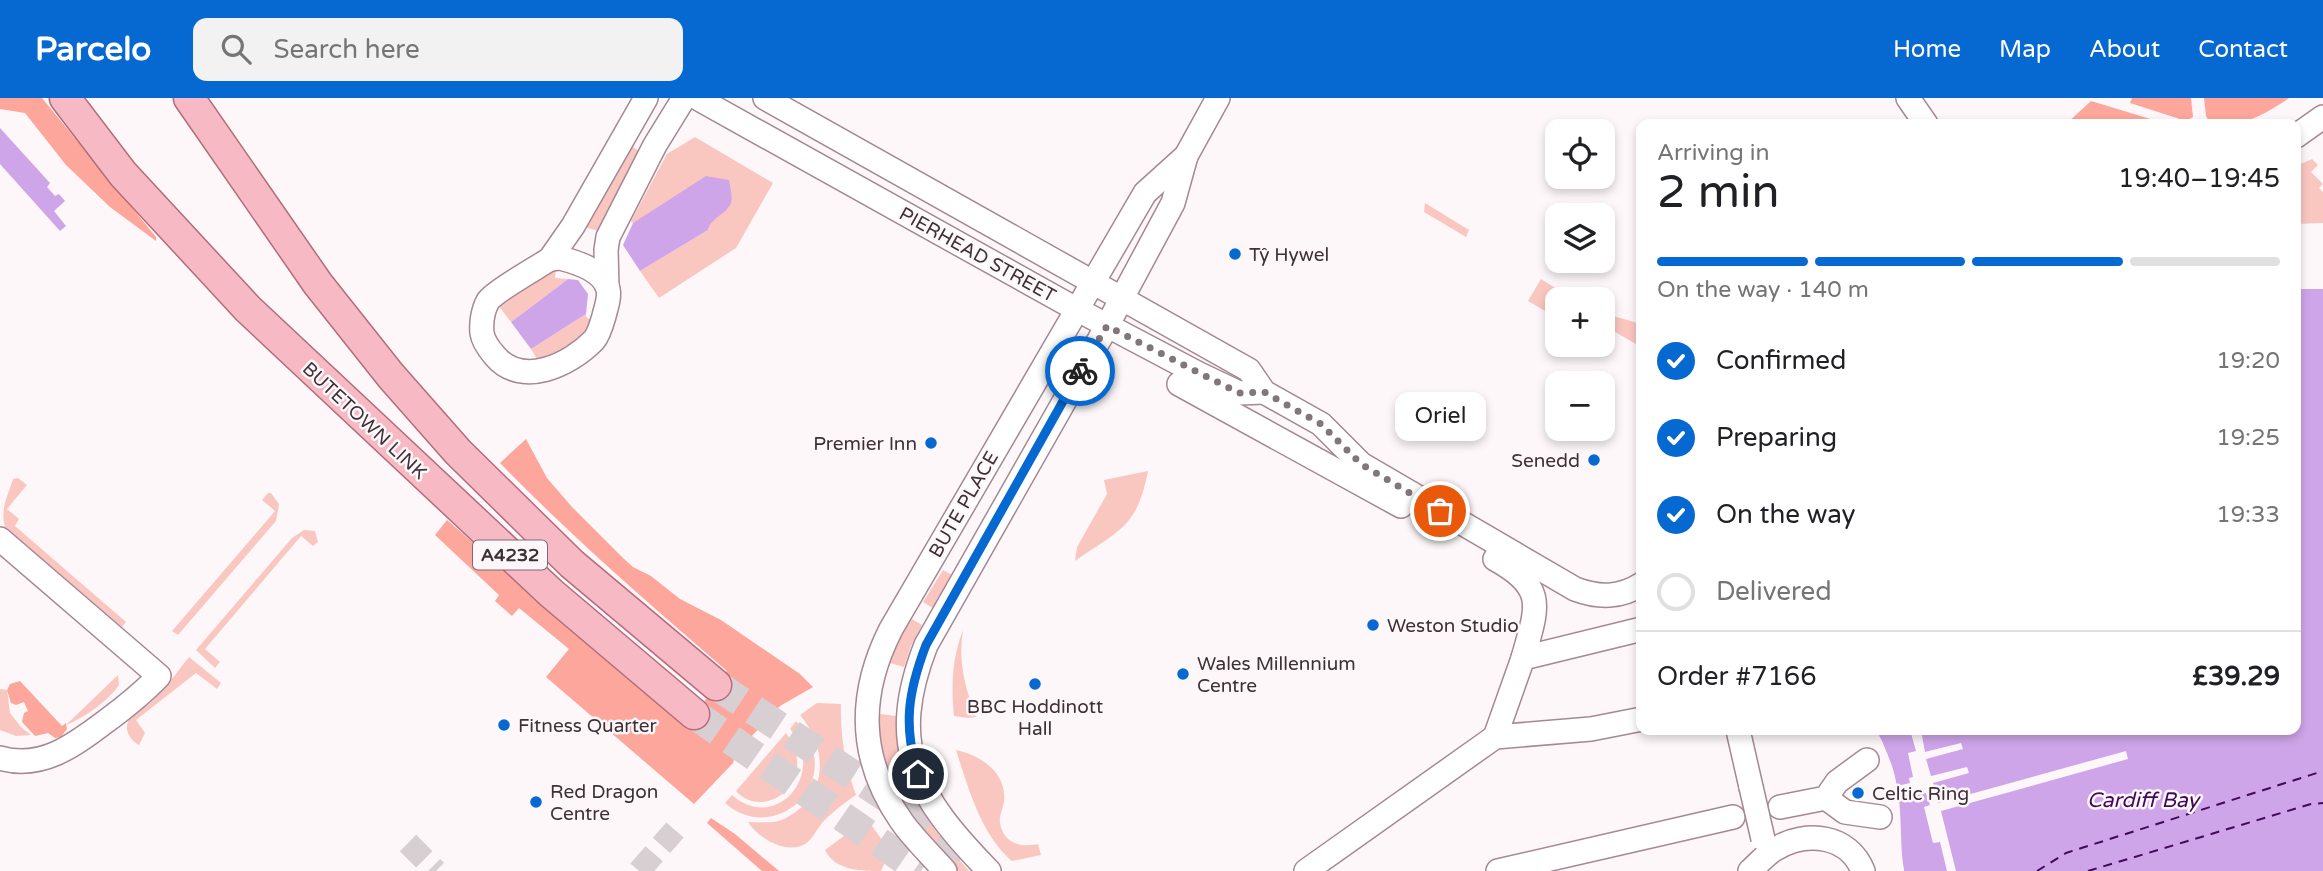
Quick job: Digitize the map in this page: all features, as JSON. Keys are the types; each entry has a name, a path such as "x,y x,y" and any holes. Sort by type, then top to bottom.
{"main road":[{"name":"BUTETOWN LINK","path":"65,98 123,174 248,309 551,593 694,714"},
{"name":"A4232","path":"189,98 318,284 391,376 458,452 572,564 716,685"}],"street":[{"path":"646,98 573,226 550,259 489,299 484,311 482,336 490,350 507,366 526,371 544,371 562,365 595,339 608,302 608,237 655,145 684,98"},
{"name":"PIERHEAD STREET","path":"696,98 1107,326 1239,393 1264,392"},
{"name":"PIERHEAD STREET","path":"765,98 1249,370 1264,392 1321,424 1361,464 1576,589 1592,595 1610,596 1636,587"},
{"name":"BUTE PLACE","path":"989,871 958,839 929,802 910,749 907,717 911,690 926,645 1107,326 1173,203 1186,156 1218,98"},
{"path":"1908,98 1923,119"},
{"path":"2301,132 2323,117"},
{"name":"BUTE PLACE","path":"946,871 903,823 875,773 869,753 868,696 877,656 1145,193 1186,156"},
{"path":"550,259 577,262 594,271 607,286"},
{"path":"1179,384 1518,572 1532,593 1536,610 1523,658 1494,737"},
{"path":"0,538 159,676 131,703 67,750 28,761 0,759"},
{"path":"1523,658 1636,630"},
{"path":"1306,871 1494,737 1591,729 1636,720"},
{"path":"1739,735 1751,787 1760,855 1788,844 1826,838 1848,848 1858,859 1863,871"},
{"path":"1780,807 1826,798 1837,782 1867,760"},
{"path":"1826,798 1845,812 1880,817"},
{"path":"1498,871 1733,817"}],"shaded area":[{"path":"0,98 42,98 156,237 156,241 110,207 66,165 25,113 0,109"},
{"path":"2132,98 2191,98 2193,117 2180,119 2130,103"},
{"path":"2204,98 2289,98 2251,119 2208,119"},
{"path":"2091,101 2150,119 2071,119"},
{"path":"695,137 773,183 736,248 659,298 640,271 708,230 710,223 728,207 633,223 631,221 667,154"},
{"path":"631,146 641,152 598,231 584,227"},
{"path":"2312,159 2318,165 2311,172 2323,184 2319,188 2323,192 2323,223 2301,224 2301,164"},
{"path":"1425,203 1469,230 1466,237 1424,212"},
{"path":"556,269 555,278 568,279 511,322 498,305"},
{"path":"1541,279 1554,287 1545,287 1545,311 1528,301"},
{"path":"586,314 586,317 593,321 583,336 570,346 538,361 531,349"},
{"path":"1615,316 1636,323 1636,344 1615,332"},
{"path":"526,439 547,478 572,507 633,567 651,576 680,599 721,620 800,674 813,687 780,706 736,753 733,763 694,804 546,677 569,649 519,608 512,616 495,601 499,595 435,535 447,520 685,727 727,671 583,544 500,463"},
{"path":"1148,471 1138,505 1124,526 1075,561 1077,547 1107,494 1104,480"},
{"path":"18,478 27,485 7,509 19,519 15,526 126,622 122,627 5,527 5,502 13,479"},
{"path":"271,493 279,504 276,521 178,635 172,631 275,511 262,500"},
{"path":"304,530 315,531 318,542 313,546 301,536 205,649 220,662 215,668 196,650 292,538"},
{"path":"943,570 952,575 933,608 923,602"},
{"path":"912,619 922,625 904,667 890,663 902,633"},
{"path":"963,630 961,653 964,674 976,717 968,718 954,716 953,705 955,662"},
{"path":"189,657 221,683 217,689 196,673 136,720 145,733 139,745 128,733 129,719 160,693"},
{"path":"118,675 119,685 109,697 66,725"},
{"path":"20,681 62,726 66,723 67,729 61,737 55,738 48,733 35,736 22,722 24,713 28,711 24,702 16,705 11,703 7,690 10,684"},
{"path":"0,689 7,690 10,713 31,735 16,736 0,730"},
{"path":"817,703 841,704 844,750 856,795 830,815 805,844 798,847 781,846 758,834 748,822 782,820 800,809 810,797 820,771 819,756 816,742 800,715"},
{"path":"880,714 896,716 901,762 916,801 939,835 969,871 959,871 914,819 902,800 885,760 880,738"},
{"path":"796,721 811,743 815,765 811,784 800,801 784,812 765,817 745,815 725,803 732,795 749,805 765,807 780,803 792,793 800,780 803,763 800,746 790,729"},
{"path":"786,733 795,751 797,767 793,781 785,792 773,799 760,802 747,799 736,791"},
{"path":"956,750 983,761 996,773 1004,791 1000,820 1002,830 1009,839 1019,844 1038,844 1041,855 1012,861 1001,850 977,810"},
{"path":"711,818 735,834 779,871 762,871 707,823"},
{"path":"867,819 890,851 881,871 842,866 829,857 825,850"}],"water":[{"path":"0,128 50,183 47,187 55,196 59,194 65,201 54,211 66,226 60,231 0,164"},
{"path":"706,176 729,180 732,198 729,207 712,222 708,230 640,271 623,245 633,223"},
{"path":"568,279 578,280 588,294 586,314 531,349 511,322"},
{"name":"Cardiff Bay","path":"2301,289 2323,289 2323,871 1904,871 1900,804 1890,762 1878,735 2301,735"}],"pier":[{"path":"1911,735 1922,735 1925,752 1961,743 1963,749 1926,759 1931,776 1967,767 1969,773 1933,783 1938,803 2126,751 2128,759 1941,811 1956,871 1947,871 1940,842 1933,843 1924,807 1930,805 1926,793 1913,796 1912,792 1898,796 1900,816 1900,848 1904,871 1901,870 1899,863 1902,862 1896,849 1899,822 1896,812 1899,811 1898,806 1895,806 1892,771 1877,736 1882,741 1891,764 1897,786 1910,783 1909,778 1913,777 1908,753 1916,751"}],"ferry route":[{"path":"2037,871 2066,853 2323,771"},
{"path":"2088,871 2311,804 2323,803"}],"tunnel":[{"path":"716,685 973,854"},
{"path":"694,714 921,871"},
{"path":"639,871 675,830"},
{"path":"408,843 436,871"}],"way so far":[{"path":"1080,371 1107,326 1239,393 1264,392 1321,424 1361,464 1440,511"}],"place":[{"name":"Tŷ Hywel","path":"1235,254"},
{"name":"Premier Inn","path":"931,443"},
{"name":"Senedd","path":"1594,460"},
{"name":"Oriel","path":"1440,511"},
{"name":"Weston Studio","path":"1373,625"},
{"name":"Wales Millennium Centre","path":"1183,674"},
{"name":"BBC Hoddinott Hall","path":"1035,684"},
{"name":"Fitness Quarter","path":"504,725"},
{"name":"Celtic Ring","path":"1858,793"},
{"name":"Red Dragon Centre","path":"536,802"}],"route":[{"path":"918,774 910,749 907,717 917,667 926,645 1080,371"}]}
